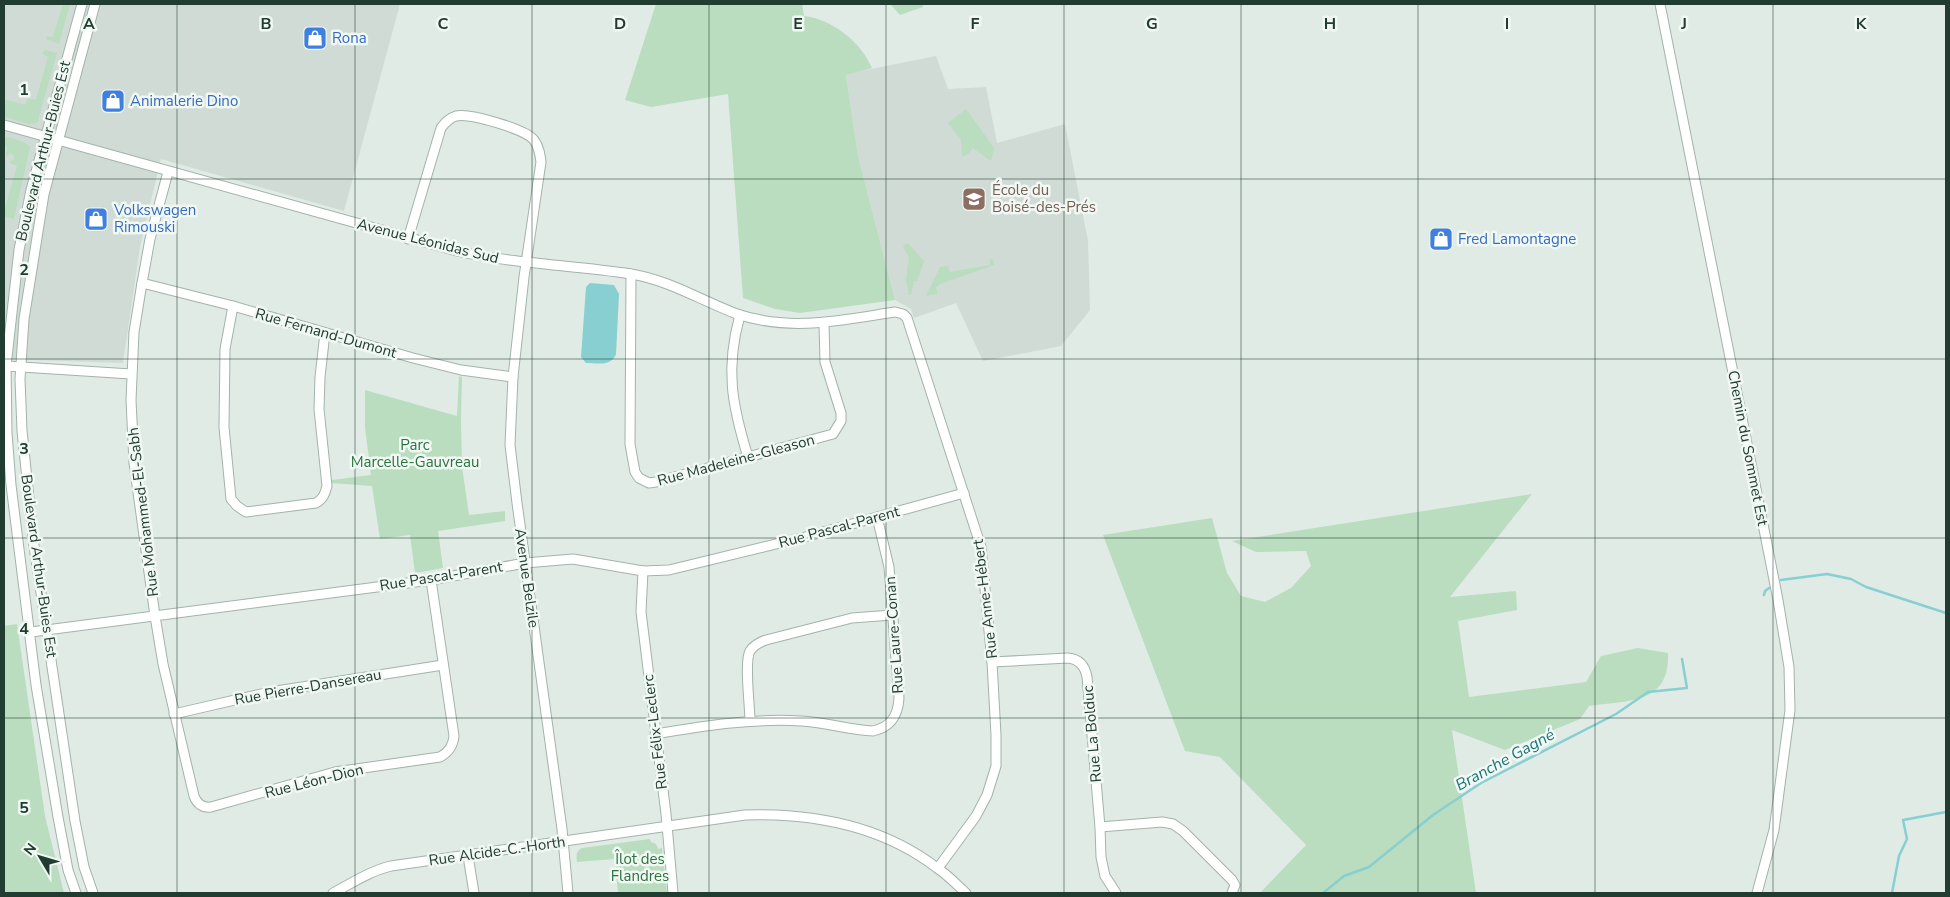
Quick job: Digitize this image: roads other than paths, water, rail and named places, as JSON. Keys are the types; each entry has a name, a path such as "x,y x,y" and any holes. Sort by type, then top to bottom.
{"street":[{"name":"Boulevard Arthur-Buies Est","path":"76,893 68,870 36,685 11,484 7,433 6,366 19,250 30,190 82,4"},
{"name":"Boulevard Arthur-Buies Est","path":"93,893 84,867 75,821 34,546 22,431 21,367 24,319 44,194 95,4"},
{"name":"Chemin du Sommet Est","path":"1660,4 1790,667 1790,710 1774,830 1757,893"},
{"name":"Avenue Belzile","path":"408,239 440,128 447,120 456,116 466,116 524,131 534,140 539,150 541,162 526,263 513,377 510,445 563,841 568,893"},
{"name":"Avenue Léonidas Sud","path":"4,125 408,239 487,257 631,274 670,285 740,314 763,320 784,323 824,324 895,312 905,316 909,325"},
{"name":"Rue Mohammed-El-Sabh","path":"155,616 134,462 131,374 134,332 150,239 168,172"},
{"name":"Rue Madeleine-Gleason","path":"631,274 630,444 635,472 640,478 648,482 656,482 833,434 841,421 841,413 825,362 824,324"},
{"name":"Rue Fernand-Dumont","path":"142,283 233,306 461,370 513,377"},
{"path":"233,306 225,350 224,427 231,499 246,512 316,503 325,494 327,486 320,409 320,377 325,333"},
{"path":"740,314 732,350 732,389 733,401 748,458"},
{"name":"Rue Anne-Hébert","path":"909,325 981,547 992,662 997,747 994,775 980,810 938,868"},
{"path":"6,366 131,374"},
{"name":"Rue Pascal-Parent","path":"30,632 431,580 525,563 584,560 644,571 669,570 752,551 964,493"},
{"name":"Rue Laure-Conan","path":"655,734 750,721 799,721 873,730 887,726 896,716 898,705 889,567 877,517"},
{"name":"Rue Félix-Leclerc","path":"644,571 641,612 672,893"},
{"name":"Rue Léon-Dion","path":"155,616 163,664 194,796 201,806 212,807 335,772 442,755 450,748 454,736 431,580"},
{"path":"750,721 747,660 751,649 755,645 766,640 852,618 892,615"},
{"name":"Rue La Bolduc","path":"992,662 1068,658 1077,661 1084,668 1087,677 1102,869 1116,893"},
{"name":"Rue Pierre-Dansereau","path":"174,714 270,692 443,665"},
{"name":"Rue Alcide-C.-Horth","path":"332,893 380,869 745,815 780,814 806,816 845,824 880,836 916,853 938,868 966,893"},
{"path":"1100,827 1162,822 1176,826 1232,880 1235,885 1232,893"},
{"path":"468,856 474,893"}],"water":[{"path":"590,283 614,285 619,294 616,354 607,363 586,363 581,357 586,287"}],"waterway":[{"name":"Branche Gagné","path":"1781,580 1827,574 1851,579 1866,587 1946,613"},
{"name":"Branche Gagné","path":"1764,595 1765,591 1769,588"},
{"name":"Branche Gagné","path":"1323,893 1344,876 1369,867 1433,815 1481,783 1616,714 1648,692 1687,688 1682,659"},
{"path":"1892,893 1899,856 1907,839 1903,820 1946,812"}],"place":[{"name":"Rona","path":"315,38"},
{"name":"Animalerie Dino","path":"113,101"},
{"name":"École du Boisé-des-Prés","path":"974,199"},
{"name":"Volkswagen Rimouski","path":"96,219"},
{"name":"Fred Lamontagne","path":"1441,239"}],"park label":[{"name":"Parc Marcelle-Gauvreau","path":"415,454"},
{"name":"Îlot des Flandres","path":"640,868"}]}
